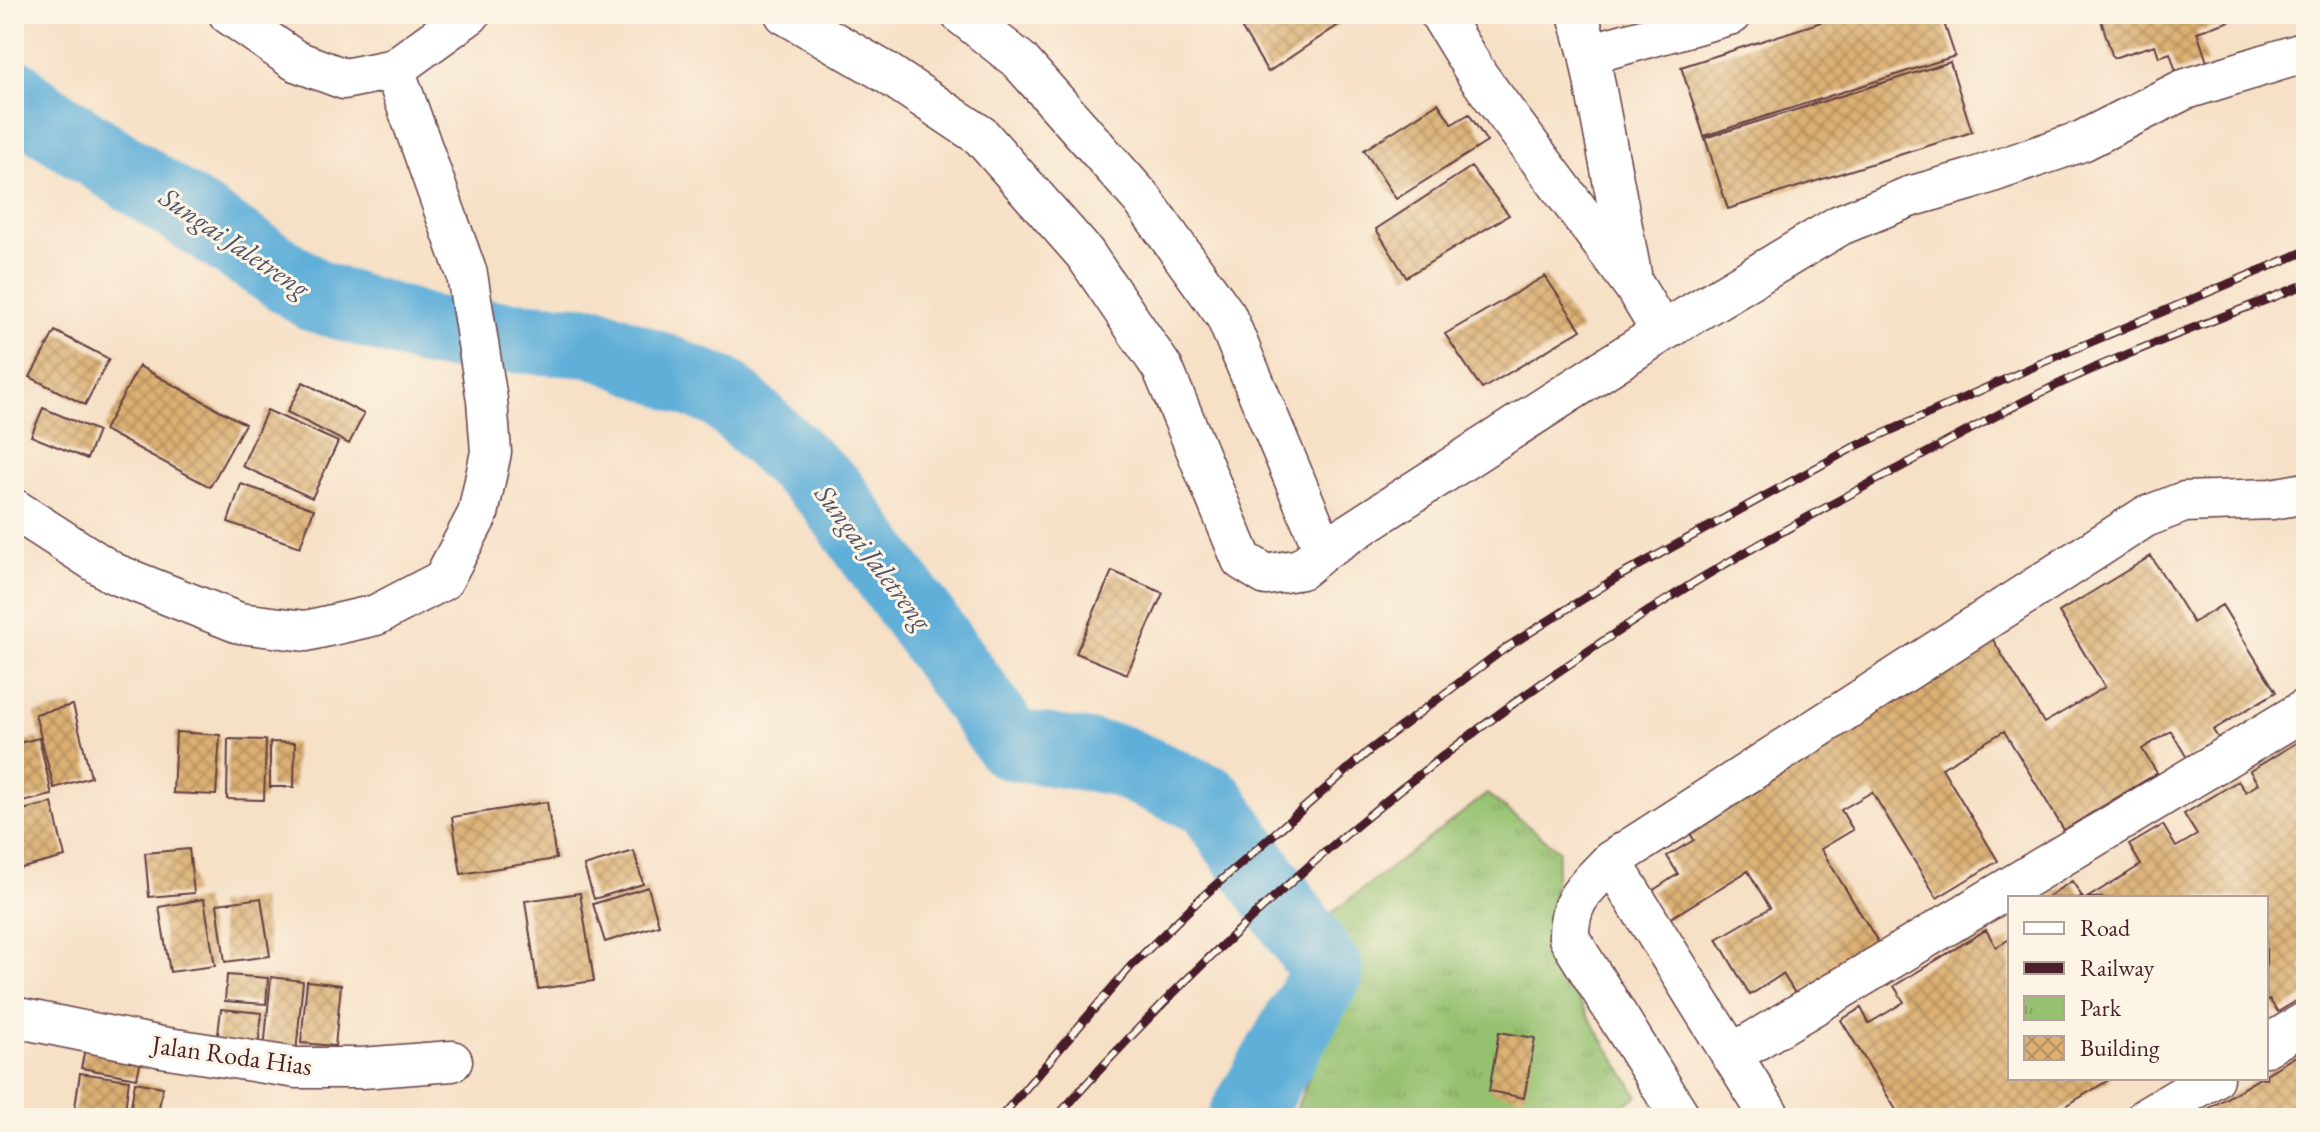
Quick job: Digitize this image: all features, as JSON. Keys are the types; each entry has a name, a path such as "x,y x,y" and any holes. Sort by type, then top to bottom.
{"street":[{"path":"229,14 296,61 344,79 394,69 470,14"},
{"path":"785,14 882,70 981,136 1085,254 1163,369 1242,560 1266,575 1301,569 1324,550 1662,332 1840,225 1909,197 2082,141 2183,90 2306,52"},
{"path":"961,14 1019,60 1142,199 1226,316 1324,550"},
{"path":"1440,14 1478,76 1634,286 1662,332"},
{"path":"1578,14 1589,54 1634,286"},
{"path":"1589,54 1732,14"},
{"path":"14,509 113,573 239,623 306,631 376,615 443,580 478,514 491,452 487,400 467,274 394,69"},
{"path":"1663,1112 1569,938 1569,919 1575,901 1611,861 2145,517 2184,502 2272,499 2306,493"},
{"path":"1731,1055 2306,709"},
{"path":"1611,861 1771,1118"},
{"name":"Jalan Roda Hias","path":"14,1017 162,1047 297,1068 362,1068 452,1061"},
{"path":"2268,1045 2306,1022"},
{"path":"2146,1118 2210,1080"}],"green space":[{"path":"1487,794 1559,850 1547,950 1638,1096 1603,1118 1293,1118 1346,980 1329,915"}],"building":[{"path":"1233,14 1355,14 1268,72"},
{"path":"1846,14 1941,14 1955,56 1704,136 1681,67"},
{"path":"2099,14 2249,15 2197,32 2207,62 2176,71 2170,53 2159,57 2155,45 2113,58"},
{"path":"1950,62 1972,132 1728,209 1705,138"},
{"path":"1438,103 1452,124 1469,114 1487,142 1396,199 1364,150"},
{"path":"1471,167 1509,215 1406,277 1376,229"},
{"path":"1545,276 1581,330 1482,389 1445,334"},
{"path":"55,331 109,359 85,405 30,377"},
{"path":"139,366 245,424 210,487 104,430"},
{"path":"303,382 364,414 349,444 287,412"},
{"path":"43,408 98,431 87,459 31,436"},
{"path":"267,410 338,442 312,498 242,466"},
{"path":"241,484 314,509 300,547 228,522"},
{"path":"2151,556 2193,623 2222,605 2276,692 2213,730 2219,739 2187,758 2171,731 2142,749 2157,773 2064,830 2004,731 1942,768 1998,861 1937,898 1872,792 1841,810 1853,830 1821,849 1880,945 1796,995 1783,974 1750,995 1717,939 1770,908 1748,871 1669,919 1652,891 1678,874 1667,856 1694,840 1682,820 1990,635 2044,723 2105,687 2059,612"},
{"path":"1112,571 1163,593 1127,674 1076,653"},
{"path":"73,705 91,777 54,788 35,714"},
{"path":"176,732 220,735 216,795 173,793"},
{"path":"2306,737 2306,960 2301,963 2306,970 2306,995 2278,1012 2268,1000 2268,896 2090,896 2141,865 2129,845 2163,825 2176,847 2197,835 2184,814 2238,781 2246,792 2258,784 2250,771"},
{"path":"39,738 52,795 14,804 14,744"},
{"path":"228,739 266,740 264,800 227,799"},
{"path":"270,742 295,743 294,787 270,787"},
{"path":"547,802 556,859 461,874 452,817"},
{"path":"52,803 65,857 18,869 14,851 14,812"},
{"path":"189,849 194,893 149,897 145,853"},
{"path":"634,851 643,884 594,899 584,866"},
{"path":"2072,881 2082,896 2049,896"},
{"path":"648,887 659,925 605,942 593,904"},
{"path":"580,893 594,981 538,989 525,901"},
{"path":"261,898 270,956 225,962 217,904"},
{"path":"204,899 215,966 170,972 159,907"},
{"path":"1986,930 1996,947 2008,940 2008,1080 2109,1080 2046,1118 1901,1118 1841,1020 1861,1008 1869,1023 1904,1002 1894,986"},
{"path":"227,975 268,978 266,1004 225,1001"},
{"path":"271,977 303,981 296,1053 264,1050"},
{"path":"307,981 341,985 335,1046 301,1043"},
{"path":"221,1009 262,1013 258,1047 217,1043"},
{"path":"1499,1032 1535,1038 1524,1098 1489,1091"},
{"path":"85,1049 141,1060 137,1078 81,1068"},
{"path":"2306,1050 2306,1118 2193,1118 2257,1080 2268,1080 2268,1073"},
{"path":"80,1073 129,1080 124,1118 74,1114"},
{"path":"135,1082 163,1087 157,1118 129,1118"},
{"path":"363,1110 410,1112 410,1118 363,1118"}],"waterway":[{"name":"Sungai Jaletreng","path":"14,94 22,104 317,297 432,332 594,342 724,394 830,492 1010,744 1117,760 1210,801 1328,972 1244,1118"}],"railway":[{"path":"1000,1118 1132,965 1201,898 1370,750 1504,649 1616,578 1854,447 2046,361 2306,251"},
{"path":"1056,1118 1126,1041 1275,896 1434,763 1603,641 1744,553 2021,403 2120,357 2306,284"}]}
